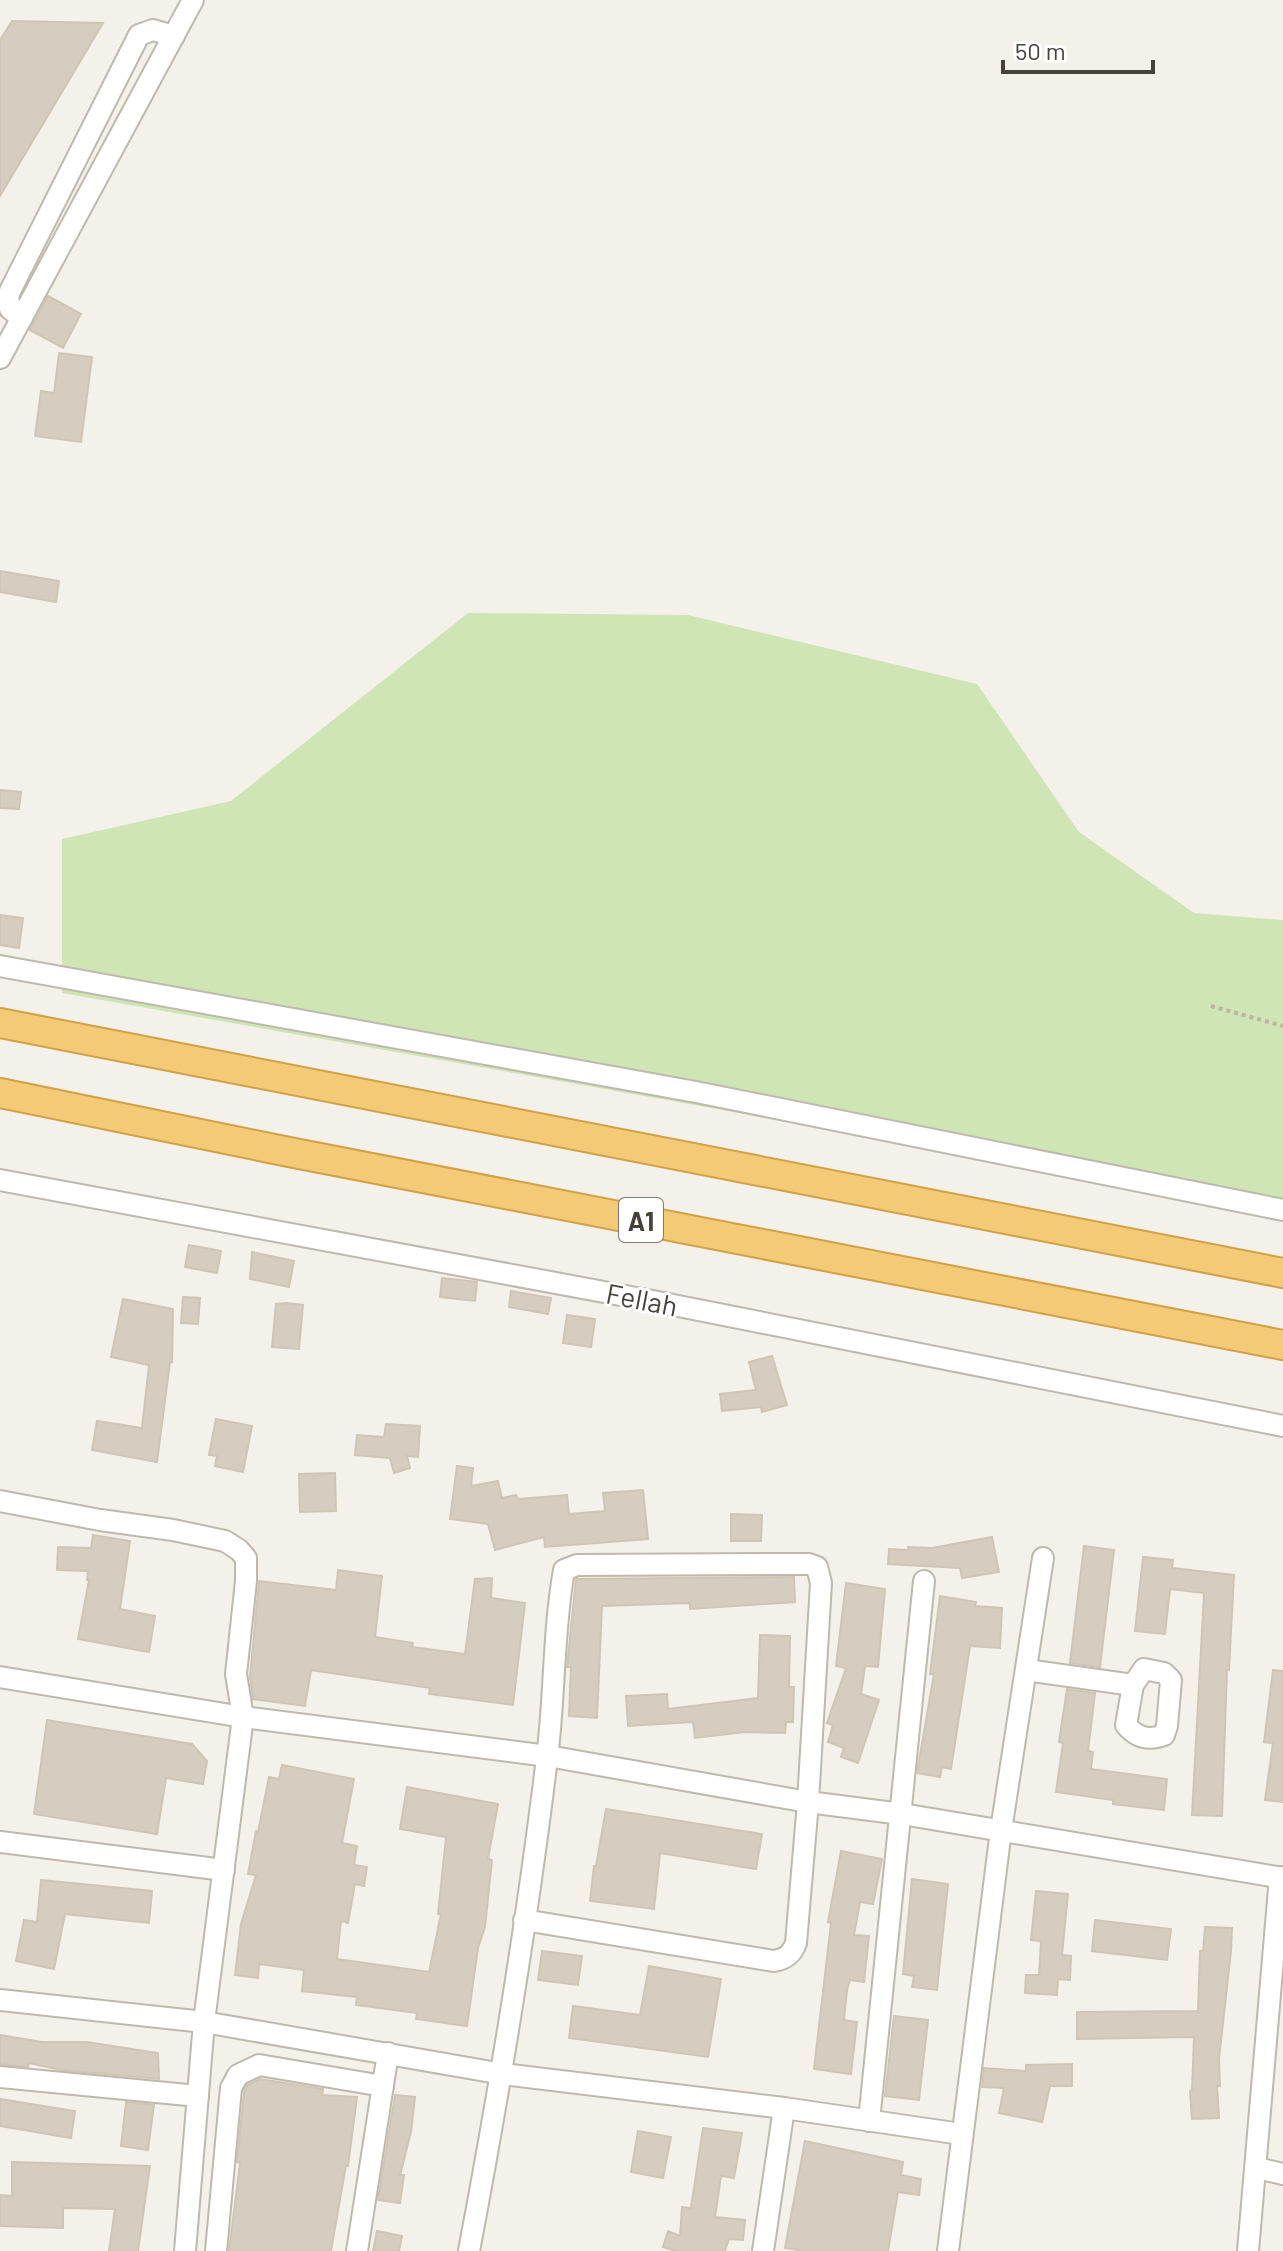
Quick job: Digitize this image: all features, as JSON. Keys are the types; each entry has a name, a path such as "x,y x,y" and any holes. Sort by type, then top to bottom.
{"highway":[{"path":"0,1023 1283,1273"},
{"name":"A1","path":"0,1093 1283,1345"}],"street":[{"path":"0,358 193,0"},
{"path":"22,318 10,309 8,296 139,35 148,30 174,36"},
{"path":"0,966 696,1092 1283,1210"},
{"name":"Fellah","path":"0,1180 643,1299 1283,1426"},
{"path":"0,1501 225,1541 246,1558 236,1674 243,1717 204,2022 185,2251"},
{"path":"948,2251 1001,1830 1043,1558"},
{"path":"469,2251 503,2074 524,1920 548,1756 565,1568 577,1565 809,1564 819,1570 821,1583 808,1802 796,1943 788,1956 774,1961 524,1920"},
{"path":"869,2121 924,1581"},
{"path":"1026,1670 1133,1685"},
{"path":"0,1677 243,1717 548,1756 808,1802 902,1814 1282,1878 1248,2251"},
{"path":"0,1842 224,1870"},
{"path":"0,2000 204,2022 503,2074 784,2108 961,2134"},
{"path":"357,2251 388,2053"},
{"path":"216,2251 231,2088 238,2075 259,2065 383,2086"},
{"path":"0,2077 198,2096"},
{"path":"763,2251 784,2108"},
{"path":"1257,2168 1283,2174"}],"path":[{"path":"1211,1006 1283,1026"}],"green space":[{"path":"468,613 688,615 977,684 1079,832 1194,913 1283,920 1283,1209 62,993 62,839 231,801"}],"building":[{"path":"12,21 103,23 0,196 0,40"},
{"path":"48,296 81,314 63,348 30,330"},
{"path":"59,353 92,357 81,442 35,436 41,391 54,393"},
{"path":"0,571 59,581 56,602 0,592"},
{"path":"0,790 21,792 19,809 0,808"},
{"path":"0,915 23,918 19,948 0,945"},
{"path":"189,1245 221,1251 217,1273 185,1267"},
{"path":"252,1252 294,1261 289,1287 250,1279"},
{"path":"442,1278 477,1282 475,1301 440,1297"},
{"path":"511,1291 551,1298 548,1314 509,1307"},
{"path":"183,1297 200,1298 198,1324 181,1323"},
{"path":"123,1299 173,1309 172,1362 157,1462 92,1450 97,1421 142,1428 149,1365 111,1357"},
{"path":"276,1304 303,1305 299,1349 272,1347"},
{"path":"567,1315 595,1319 591,1347 563,1343"},
{"path":"772,1356 787,1405 762,1412 761,1407 722,1411 720,1394 756,1390 749,1362"},
{"path":"216,1419 252,1426 243,1472 215,1466 217,1456 209,1455"},
{"path":"386,1424 420,1426 418,1457 407,1456 410,1468 394,1473 390,1458 355,1455 357,1435 384,1437"},
{"path":"457,1466 473,1468 471,1486 498,1481 502,1498 567,1495 569,1514 605,1511 603,1493 643,1490 648,1539 545,1547 544,1537 495,1550 488,1524 450,1519"},
{"path":"335,1473 336,1511 300,1512 299,1474"},
{"path":"731,1514 762,1515 761,1541 731,1541"},
{"path":"93,1535 130,1541 120,1609 155,1616 149,1652 78,1639 88,1571 57,1570 58,1547 91,1548"},
{"path":"992,1537 999,1572 962,1578 960,1568 888,1564 889,1549 932,1548"},
{"path":"1084,1546 1114,1550 1100,1667 1070,1663"},
{"path":"1143,1557 1173,1560 1172,1568 1234,1575 1222,1816 1192,1815 1204,1593 1170,1589 1165,1634 1135,1631"},
{"path":"338,1570 382,1576 375,1637 413,1643 412,1647 465,1654 475,1579 492,1578 491,1598 525,1603 513,1705 429,1694 430,1688 311,1670 305,1706 253,1699 250,1677 259,1581 336,1590"},
{"path":"794,1577 795,1602 690,1609 690,1603 602,1606 597,1718 569,1716 571,1667 567,1667 576,1579"},
{"path":"846,1583 885,1589 878,1667 865,1666 861,1694 879,1700 858,1763 841,1757 844,1748 828,1742 833,1725 827,1723 846,1668 836,1666"},
{"path":"940,1596 976,1602 975,1606 1002,1608 1000,1648 970,1646 951,1769 942,1767 940,1777 917,1773 934,1674 930,1674"},
{"path":"760,1635 790,1636 789,1687 794,1687 793,1722 786,1722 785,1733 745,1732 695,1738 693,1722 628,1726 626,1696 667,1694 668,1709 758,1698"},
{"path":"1273,1670 1283,1671 1283,1802 1265,1800 1273,1743 1264,1742"},
{"path":"1067,1689 1095,1693 1088,1751 1093,1752 1091,1769 1167,1779 1164,1810 1113,1804 1113,1800 1056,1792"},
{"path":"47,1720 192,1744 207,1761 203,1784 166,1778 157,1834 34,1814"},
{"path":"282,1765 354,1779 342,1843 357,1846 354,1865 367,1867 364,1886 355,1884 348,1923 341,1921 337,1959 429,1972 441,1914 438,1914 446,1837 400,1829 407,1787 498,1804 488,1859 492,1860 485,1927 478,1948 467,2026 416,2019 417,2013 356,2005 357,1997 302,1991 304,1970 259,1964 258,1978 235,1975 241,1924 256,1875 248,1874 256,1831 269,1777 279,1779"},
{"path":"606,1809 762,1834 756,1869 660,1853 654,1909 590,1901"},
{"path":"841,1851 882,1859 873,1904 860,1902 854,1935 869,1936 864,1982 850,1980 847,1990 844,2020 857,2022 851,2074 814,2069 831,1923 828,1922"},
{"path":"912,1879 948,1884 937,1990 912,1987 914,1976 903,1974"},
{"path":"41,1880 152,1891 149,1923 65,1914 54,1969 16,1961 24,1920 37,1922"},
{"path":"1036,1891 1068,1894 1062,1955 1071,1956 1070,1980 1058,1979 1057,1995 1025,1993 1026,1975 1039,1975 1041,1941 1031,1940"},
{"path":"1095,1920 1171,1929 1167,1960 1092,1951"},
{"path":"1205,1927 1232,1928 1231,1951 1219,2059 1220,2086 1217,2086 1219,2118 1192,2119 1190,2091 1194,2037 1077,2039 1077,2012 1198,2011 1200,1951 1203,1951"},
{"path":"542,1951 582,1956 578,1985 538,1980"},
{"path":"649,1966 721,1979 708,2057 569,2038 573,2006 640,2015"},
{"path":"894,2016 928,2020 919,2100 885,2096"},
{"path":"0,2035 42,2042 87,2042 158,2053 159,2079 61,2070 29,2063 28,2067 0,2064"},
{"path":"1072,2064 1072,2086 1050,2086 1042,2122 999,2113 1004,2088 982,2087 984,2068 1026,2071 1026,2065"},
{"path":"260,2079 323,2089 322,2095 357,2097 348,2166 331,2251 229,2251 240,2163 237,2162 244,2092 247,2085"},
{"path":"395,2095 415,2097 411,2132 400,2175 404,2175 400,2203 378,2200"},
{"path":"0,2099 75,2111 71,2138 0,2126"},
{"path":"126,2102 154,2105 148,2150 121,2146"},
{"path":"703,2128 742,2133 734,2178 721,2176 715,2217 745,2220 743,2240 729,2239 725,2251 676,2251 663,2247 668,2231 680,2236 682,2207 691,2208"},
{"path":"638,2131 671,2137 663,2178 631,2172"},
{"path":"805,2141 903,2162 901,2175 921,2179 919,2195 898,2192 888,2251 805,2251 785,2248"},
{"path":"12,2162 150,2166 138,2251 109,2251 115,2209 63,2208 63,2228 0,2226 0,2195 12,2196"},
{"path":"377,2231 402,2236 399,2251 373,2251"}]}
